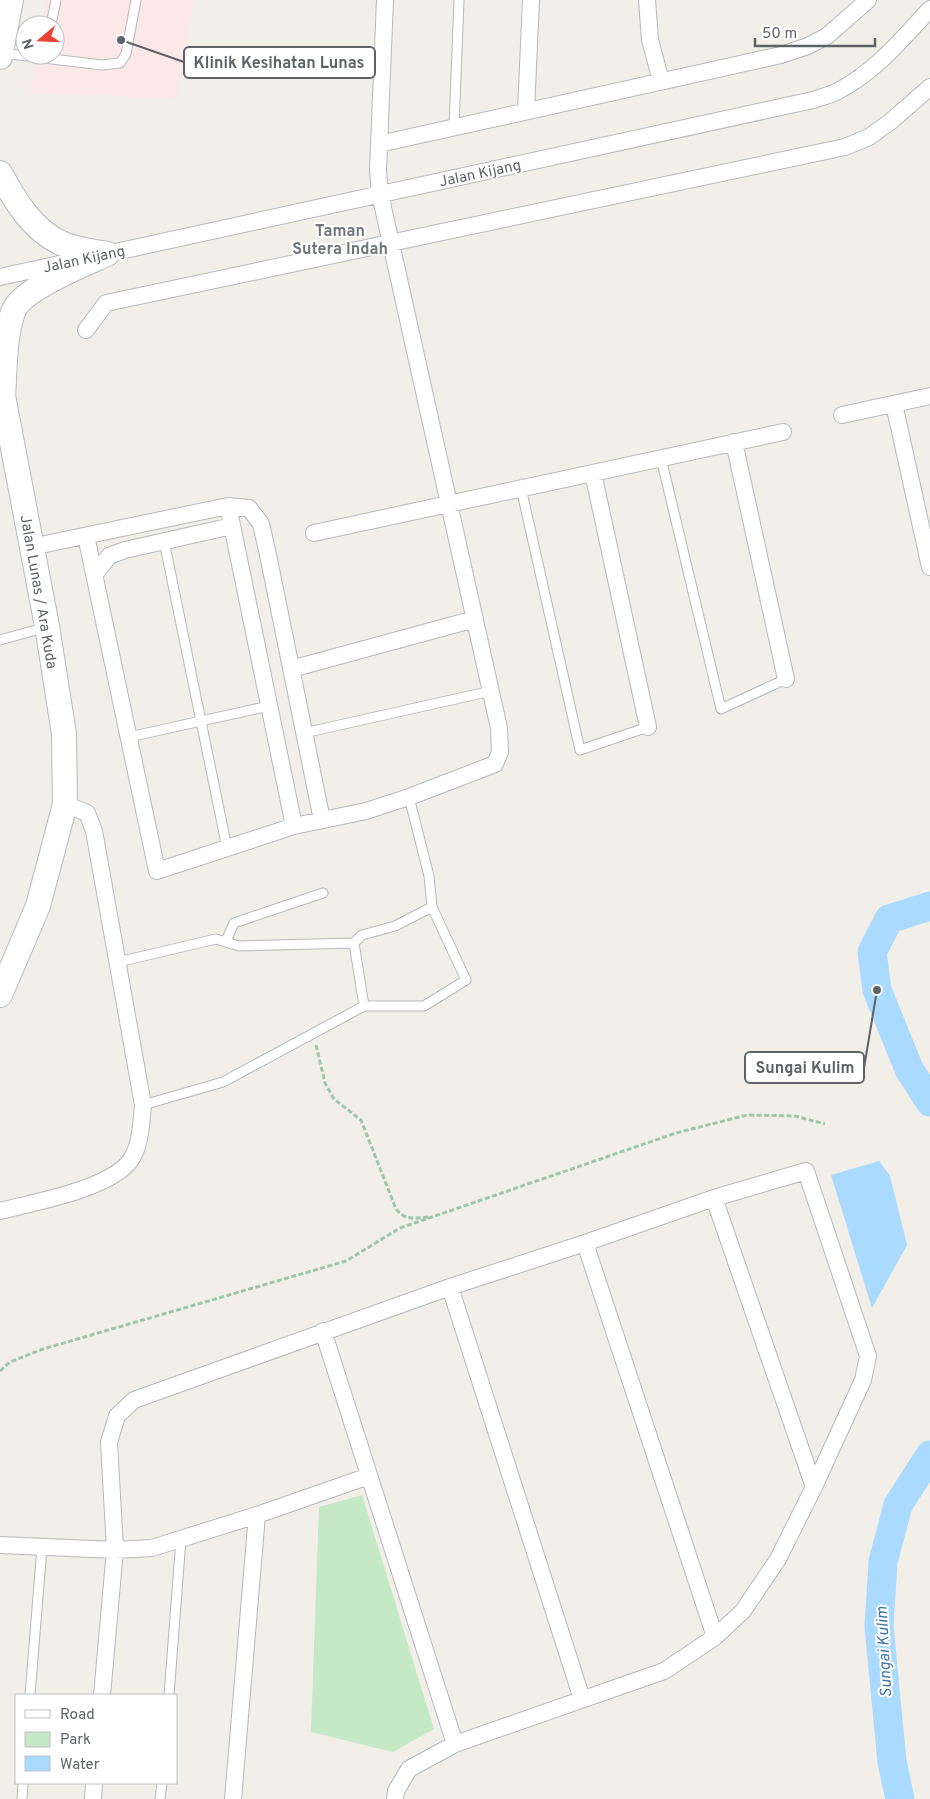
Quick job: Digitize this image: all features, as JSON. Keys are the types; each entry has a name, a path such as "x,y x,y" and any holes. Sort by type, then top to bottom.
{"main road":[{"path":"0,55 11,0"},
{"path":"0,173 17,202 35,225 60,243 79,249 107,254"},
{"name":"Jalan Lunas / Ara Kuda","path":"0,995 38,906 65,804 64,734 47,626 2,389 8,337 14,310 26,296 51,280 107,254"}],"street":[{"path":"86,536 157,871 294,826 366,811 409,798 496,764 500,752 499,728 380,194 378,170 386,0"},
{"path":"526,111 531,0"},
{"path":"647,0 650,40 661,81"},
{"path":"379,144 781,55 808,46 827,36 868,0"},
{"name":"Jalan Kijang","path":"0,277 813,100 838,92 887,56 930,9"},
{"path":"86,330 106,304 845,147 869,137 890,122 930,87"},
{"path":"842,415 930,396"},
{"path":"894,404 930,567"},
{"path":"314,533 783,432"},
{"path":"734,442 786,679"},
{"path":"593,472 648,727"},
{"path":"31,547 228,506 250,508 261,524 322,820"},
{"path":"228,506 294,826"},
{"path":"94,575 109,556 125,550 232,526"},
{"path":"292,669 475,619"},
{"path":"0,1212 78,1190 113,1176 130,1160 137,1146 143,1105 94,831 87,813 65,804"},
{"path":"102,1694 115,1550 110,1442 117,1416 134,1400 450,1287 586,1243 714,1198 806,1171 868,1356 863,1380 814,1487 778,1559 743,1611 715,1636 664,1671 455,1744 409,1769 396,1791 395,1799"},
{"path":"714,1198 814,1487"},
{"path":"586,1243 715,1636"},
{"path":"450,1287 582,1699"},
{"path":"323,1331 455,1744"},
{"path":"0,1545 115,1550 152,1548 257,1515 369,1476"},
{"path":"233,1799 257,1515"},
{"path":"93,1799 94,1784"}],"lane":[{"path":"54,15 56,0"},
{"path":"65,60 102,65 120,64 126,54 136,0"},
{"path":"454,127 459,0"},
{"path":"0,55 15,56"},
{"path":"661,458 721,709 786,679"},
{"path":"521,488 580,750 648,727"},
{"path":"164,541 227,848"},
{"path":"0,640 47,626"},
{"path":"304,733 491,691"},
{"path":"129,737 269,706"},
{"path":"143,1105 223,1082 364,1006 424,1006 466,980 432,907 429,876 409,798"},
{"path":"226,942 234,923 323,893"},
{"path":"118,962 216,939 239,946 354,943 362,935 395,926 432,907"},
{"path":"354,943 364,1006"},
{"path":"169,1694 181,1539"},
{"path":"30,1694 42,1547"},
{"path":"23,1784 22,1799 27,1799"},
{"path":"160,1799 162,1784"}],"path":[{"path":"314,1033 325,1083 334,1099 361,1120 396,1209 402,1216 409,1218 432,1217"},
{"path":"0,1371 10,1362 43,1349 346,1262 400,1228 676,1133 747,1115 796,1116 826,1124"}],"shaded area":[{"path":"46,0 194,0 177,98 30,93 35,65 65,65 65,15 44,15"}],"green space":[{"path":"362,1495 434,1729 393,1752 311,1732 319,1507"}],"water":[{"path":"879,1161 890,1176 907,1245 872,1308 831,1175"}],"waterway":[{"name":"Sungai Kulim","path":"930,906 889,919 872,952 877,990 909,1069 930,1102"},
{"name":"Sungai Kulim","path":"900,1799 892,1762 879,1626 883,1562 898,1505 930,1455"}],"place":[{"name":"Klinik Kesihatan Lunas","path":"121,40"},
{"name":"Sungai Kulim","path":"877,990"}],"district":[{"name":"Taman Sutera Indah","path":"340,239"}]}
